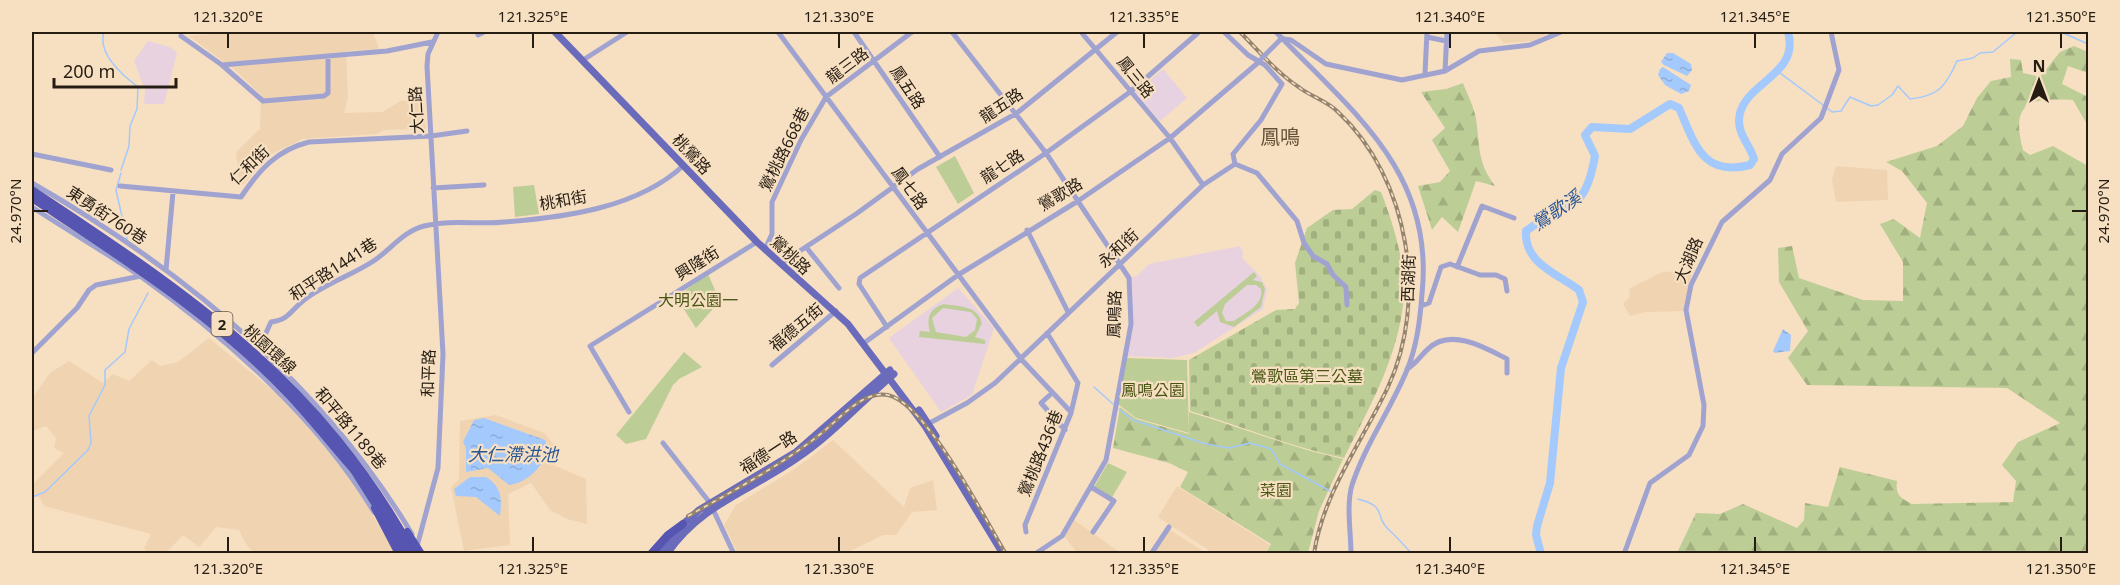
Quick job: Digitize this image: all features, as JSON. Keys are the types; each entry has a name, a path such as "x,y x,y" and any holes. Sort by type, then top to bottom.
{"highway":[{"name":"桃園環線","path":"32,185 170,282 255,352 332,430 380,494 414,554"},
{"name":"桃園環線","path":"32,198 135,267 209,323 290,396 354,470 407,554"},
{"path":"354,470 399,554"},
{"path":"380,494 420,549"},
{"path":"651,554 668,535 683,524"}],"main road":[{"name":"桃鶯路","path":"555,32 608,84 757,242"},
{"name":"鶯桃路","path":"757,242 836,311 866,342 927,425 1007,554"},
{"name":"福德一路","path":"659,554 683,524 796,452 890,374"},
{"name":"鶯桃路","path":"927,425 1003,554"},
{"name":"福德一路","path":"667,554 711,505"}],"street":[{"name":"大仁路","path":"433,189 427,66 432,42 438,32"},
{"path":"583,60 627,32"},
{"name":"鳳七路","path":"778,32 1021,359 1069,411"},
{"name":"鳳五路","path":"854,32 940,157"},
{"name":"龍三路","path":"826,97 912,32"},
{"name":"鳳鳴路","path":"952,32 1047,153 1129,278 1131,324 1106,460 1062,536 1035,554"},
{"name":"鳳三路","path":"1081,32 1170,138 1203,185"},
{"name":"龍五路","path":"781,263 940,157 1017,113 1117,32"},
{"name":"龍七路","path":"887,327 858,280 926,232 1047,153 1130,92 1199,32"},
{"path":"1224,32 1248,56 1262,62 1282,84 1261,120 1233,154 1235,164 1257,173 1297,221 1304,243 1313,256 1327,264 1333,275 1346,287 1347,305"},
{"path":"1276,32 1282,38 1291,40 1326,64 1402,80 1446,70 1471,54 1530,45 1561,32"},
{"path":"1446,70 1447,32"},
{"name":"大湖路","path":"1624,554 1650,483 1689,455 1703,426 1704,405 1686,310 1691,285 1704,254 1722,222 1770,180 1782,154 1821,118 1839,70 1831,32"},
{"path":"1425,74 1427,34 1446,41"},
{"path":"181,36 222,65 263,101 324,96 328,93 329,85 327,56"},
{"name":"鶯歌路","path":"866,342 958,275 1027,230 1078,201 1170,138 1262,62 1282,38"},
{"name":"西湖街","path":"1282,38 1344,100 1389,153 1406,187 1422,240 1425,269 1416,341 1407,369 1352,486 1352,554"},
{"path":"222,65 387,51 432,42"},
{"name":"鶯桃路668巷","path":"766,248 772,234 772,202 797,147 826,97"},
{"path":"431,136 467,131"},
{"name":"仁和街","path":"120,186 241,196 268,163 293,146 309,142 431,136"},
{"path":"32,154 111,170"},
{"name":"永和街","path":"927,425 981,394 1021,359 1203,185 1235,164"},
{"name":"桃和街","path":"436,224 504,223 573,213 616,203 669,179 684,165"},
{"name":"東勇街760巷","path":"32,185 166,270"},
{"path":"433,189 484,185"},
{"name":"和平路","path":"414,554 420,549 438,468 443,354 433,189"},
{"path":"32,353 77,308 89,290 96,285 166,270 173,192"},
{"path":"1457,267 1482,206 1514,218"},
{"name":"和平路1189巷","path":"32,207 139,276 202,325 308,423 364,495 399,554"},
{"name":"和平路1441巷","path":"259,348 272,322 284,320 304,300 376,260 405,235 422,226 436,224"},
{"path":"1027,230 1068,312"},
{"name":"興隆街","path":"629,412 590,346 757,242"},
{"path":"806,247 839,288"},
{"path":"1421,306 1429,303 1441,267 1450,264 1480,275 1496,275 1505,279 1507,291"},
{"name":"和平路1189巷","path":"166,270 259,348 337,427 390,497 420,549"},
{"path":"202,325 212,307"},
{"name":"福德五街","path":"772,365 836,311"},
{"name":"鶯桃路436巷","path":"1026,532 1025,525 1065,430 1078,383 1047,333"},
{"path":"1407,369 1418,362 1428,348 1442,341 1459,340 1478,344 1507,359 1507,373"},
{"path":"1052,393 1041,403 1065,430"},
{"path":"663,443 711,505 734,554"},
{"path":"1091,487 1114,501 1093,532"},
{"path":"1151,554 1170,527"}],"shaded area":[{"path":"236,32 373,32 379,49 346,51 348,97 344,113 382,112 401,101 422,99 426,129 385,130 376,134 303,139 271,154 242,186 239,181 236,152 260,129 261,95 235,70 189,36"},
{"path":"1494,32 1551,32 1532,41 1504,43"},
{"path":"148,41 170,47 177,53 164,104 144,104 145,90 134,61"},
{"path":"1163,69 1187,98 1160,121 1135,93"},
{"path":"1836,166 1887,170 1888,200 1836,202 1832,180"},
{"path":"1240,246 1243,252 1242,258 1260,276 1267,289 1263,309 1194,353 1172,358 1126,356 1132,324 1131,277 1137,276 1149,264"},
{"path":"1688,271 1692,274 1684,311 1645,312 1630,316 1623,304 1630,297 1629,289 1662,272"},
{"path":"958,288 994,328 972,395 941,412 889,338"},
{"path":"209,338 282,398 314,434 352,479 395,553 255,553 247,546 239,530 216,527 199,547 183,535 166,553 147,553 144,548 151,534 44,506 39,497 32,497 32,485 64,453 54,448 56,438 46,426 32,431 32,398 50,373 69,361 103,383 113,374 129,381 152,360 160,366 178,362"},
{"name":"大仁滯洪池","path":"496,415 544,433 555,446 551,464 586,479 587,524 567,519 550,510 531,483 508,494 510,545 464,551 451,487 459,479 460,421"},
{"path":"833,440 904,507 910,488 933,480 937,510 912,512 896,535 883,535 846,553 738,553 724,525 736,505 796,468"},
{"path":"1177,486 1270,545 1265,553 1213,553 1158,517"},
{"path":"1074,520 1121,553 1075,553 1076,551 1064,536"},
{"path":"1170,530 1206,553 1151,554"}],"green space":[{"path":"2074,46 2088,52 2088,73 2068,66 2062,84 2088,97 2088,126 2073,100 2035,102 2027,106 2019,121 2023,150 2030,155 2053,146 2088,166 2088,553 1677,553 1696,513 1720,514 1743,504 1797,528 1804,520 1805,503 1828,507 1840,467 1897,481 1899,496 1912,504 2013,502 2016,481 2002,465 2018,442 2060,423 2007,388 1807,385 1788,358 1808,331 1779,282 1778,248 1792,246 1799,278 1863,300 1903,301 1903,262 1880,224 1894,219 1920,238 1927,203 1902,171 1886,162 1937,146 1963,126 1977,98 1991,81 2011,77 2010,59 2021,60 2023,73 2040,77 2060,52"},
{"path":"1463,83 1475,114 1482,161 1495,186 1476,181 1458,232 1442,217 1432,230 1418,186 1440,182 1450,171 1432,140 1445,128 1421,92 1446,89"},
{"path":"955,156 974,193 958,204 936,167"},
{"path":"534,185 539,214 515,217 513,187"},
{"name":"鶯歌區第三公墓","path":"1375,190 1381,192 1394,229 1401,256 1404,295 1397,338 1390,359 1344,458 1285,442 1190,411 1189,360 1276,310 1295,309 1299,303 1295,263 1307,228 1333,210 1352,209"},
{"path":"1254,272 1257,276 1253,280 1262,282 1265,289 1261,307 1234,327 1220,322 1217,311 1198,327 1194,322","holes":["1247,285 1256,285 1261,289 1260,300 1257,304 1234,321 1226,321 1222,313 1225,304"]},
{"name":"大明公園一","path":"708,274 718,297 712,310 696,328 676,297"},
{"path":"944,304 962,307 976,313 982,323 975,337 985,340 985,344 919,337 920,331 930,332 928,323 930,315","holes":["943,308 971,312 977,319 975,330 966,337 936,332 932,318"]},
{"path":"684,352 702,367 679,379 673,385 646,439 626,444 616,435"},
{"name":"鳳鳴公園","path":"1127,358 1187,360 1189,433 1136,418 1118,404"},
{"name":"菜園","path":"1120,407 1136,419 1189,434 1189,412 1304,449 1343,459 1319,511 1308,553 1266,553 1271,544 1180,487 1188,472 1169,463 1113,448"},
{"path":"1108,463 1127,472 1111,499 1093,489"}],"water":[{"path":"1667,53 1673,53 1691,64 1692,70 1687,76 1661,62"},
{"path":"1663,67 1691,85 1689,91 1681,94 1665,85 1658,75"},
{"path":"1783,329 1791,335 1790,351 1775,353 1773,351"},
{"name":"大仁滯洪池","path":"484,418 545,440 546,455 531,475 516,484 509,485 488,468 466,472 466,448 463,442 474,420"},
{"path":"470,477 486,477 495,485 501,499 500,516 476,497 456,496 454,489"}],"waterway":[{"path":"104,32 103,40 107,56 118,70 138,87 137,109 130,126 129,146 121,170"},
{"name":"鶯歌溪","path":"1541,554 1536,535 1550,483 1561,368 1583,302 1579,290 1536,259 1530,251 1526,231 1572,204 1585,189 1595,156 1585,135 1592,127 1630,129 1670,104 1679,108 1696,145 1711,162 1721,166 1750,165 1754,159 1739,126 1742,108 1748,97 1786,60 1790,47 1788,32"},
{"path":"1827,108 1832,112 1841,111 1850,97 1871,106 1878,105 1892,95 1898,86 1910,99 1928,95 1945,83 1957,61 1973,58 1980,53 1993,52 2017,32"},
{"path":"2061,32 2088,44"},
{"path":"1776,70 1823,105"},
{"path":"121,173 116,190 127,239"},
{"path":"32,497 45,492 88,450 91,443 89,416 105,385 105,370 125,352 129,329 148,293"},
{"path":"1094,387 1113,404"},
{"path":"1119,409 1133,420 1206,444 1229,448 1250,443 1271,449 1280,464 1330,491"},
{"path":"1358,499 1374,505 1384,525 1412,554"}],"railway":[{"path":"1240,32 1284,76 1334,108 1362,140 1382,171 1396,206 1405,242 1409,280 1407,317 1400,353 1388,387 1345,468 1326,510 1314,554"},
{"path":"688,516 758,477 823,432 853,406 870,397 888,395 903,403 937,440 1006,554"}],"district":[{"name":"鳳鳴","path":"1280,136"}]}
